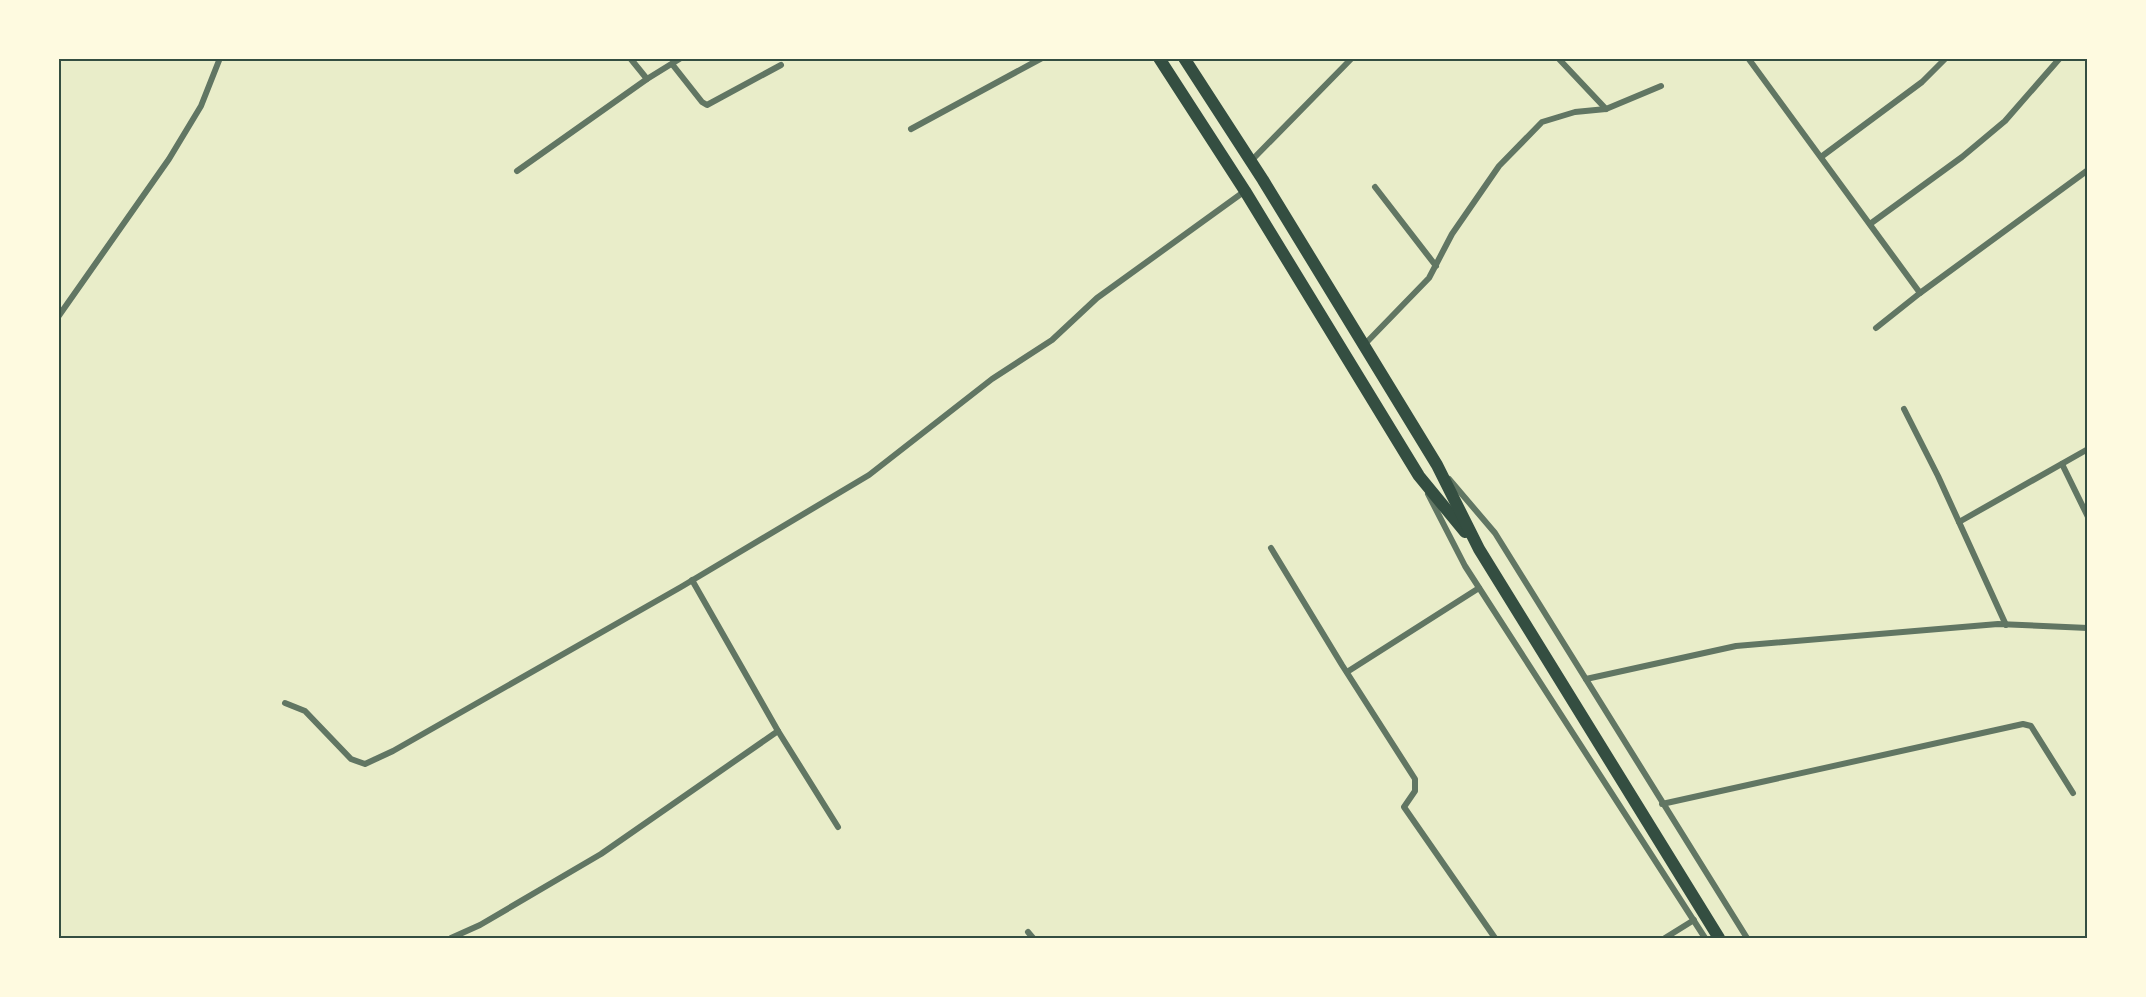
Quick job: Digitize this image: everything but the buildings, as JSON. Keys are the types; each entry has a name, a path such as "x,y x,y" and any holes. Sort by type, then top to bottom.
{"main road":[{"path":"1159,58 1245,191 1419,476 1479,549"},
{"path":"1184,58 1251,162 1437,465 1479,549 1719,939"}],"street":[{"path":"58,317 169,159 201,105 220,58"},
{"path":"630,58 646,79"},
{"path":"517,171 646,79 681,58"},
{"path":"911,129 1042,58"},
{"path":"1251,162 1352,58"},
{"path":"1558,58 1606,109"},
{"path":"1749,58 1920,293"},
{"path":"1821,157 1922,82 1946,58"},
{"path":"1870,224 1962,157 2005,121 2060,58"},
{"path":"672,64 702,102 707,105 781,65"},
{"path":"1364,345 1430,278 1452,234 1499,166 1542,122 1575,112 1606,109 1661,86"},
{"path":"1876,328 2088,170"},
{"path":"1375,188 1436,266"},
{"path":"285,703 305,711 351,759 365,764 393,751 692,580 869,475 992,379 1052,340 1097,298 1245,191"},
{"path":"1904,409 2006,625"},
{"path":"1959,522 2088,449"},
{"path":"2062,464 2088,517"},
{"path":"1437,465 1495,533 1747,939"},
{"path":"1419,476 1465,566 1705,939"},
{"path":"1271,548 1415,779 1415,791 1404,807 1495,939"},
{"path":"692,580 778,731 838,827"},
{"path":"1347,672 1479,588"},
{"path":"1586,679 1736,646 1824,637 2006,625 2088,628"},
{"path":"1662,804 2023,724 2031,726 2073,793"},
{"path":"451,939 480,925 600,854 778,731"},
{"path":"1665,939 1694,920"},
{"path":"1028,932 1034,939"}]}
